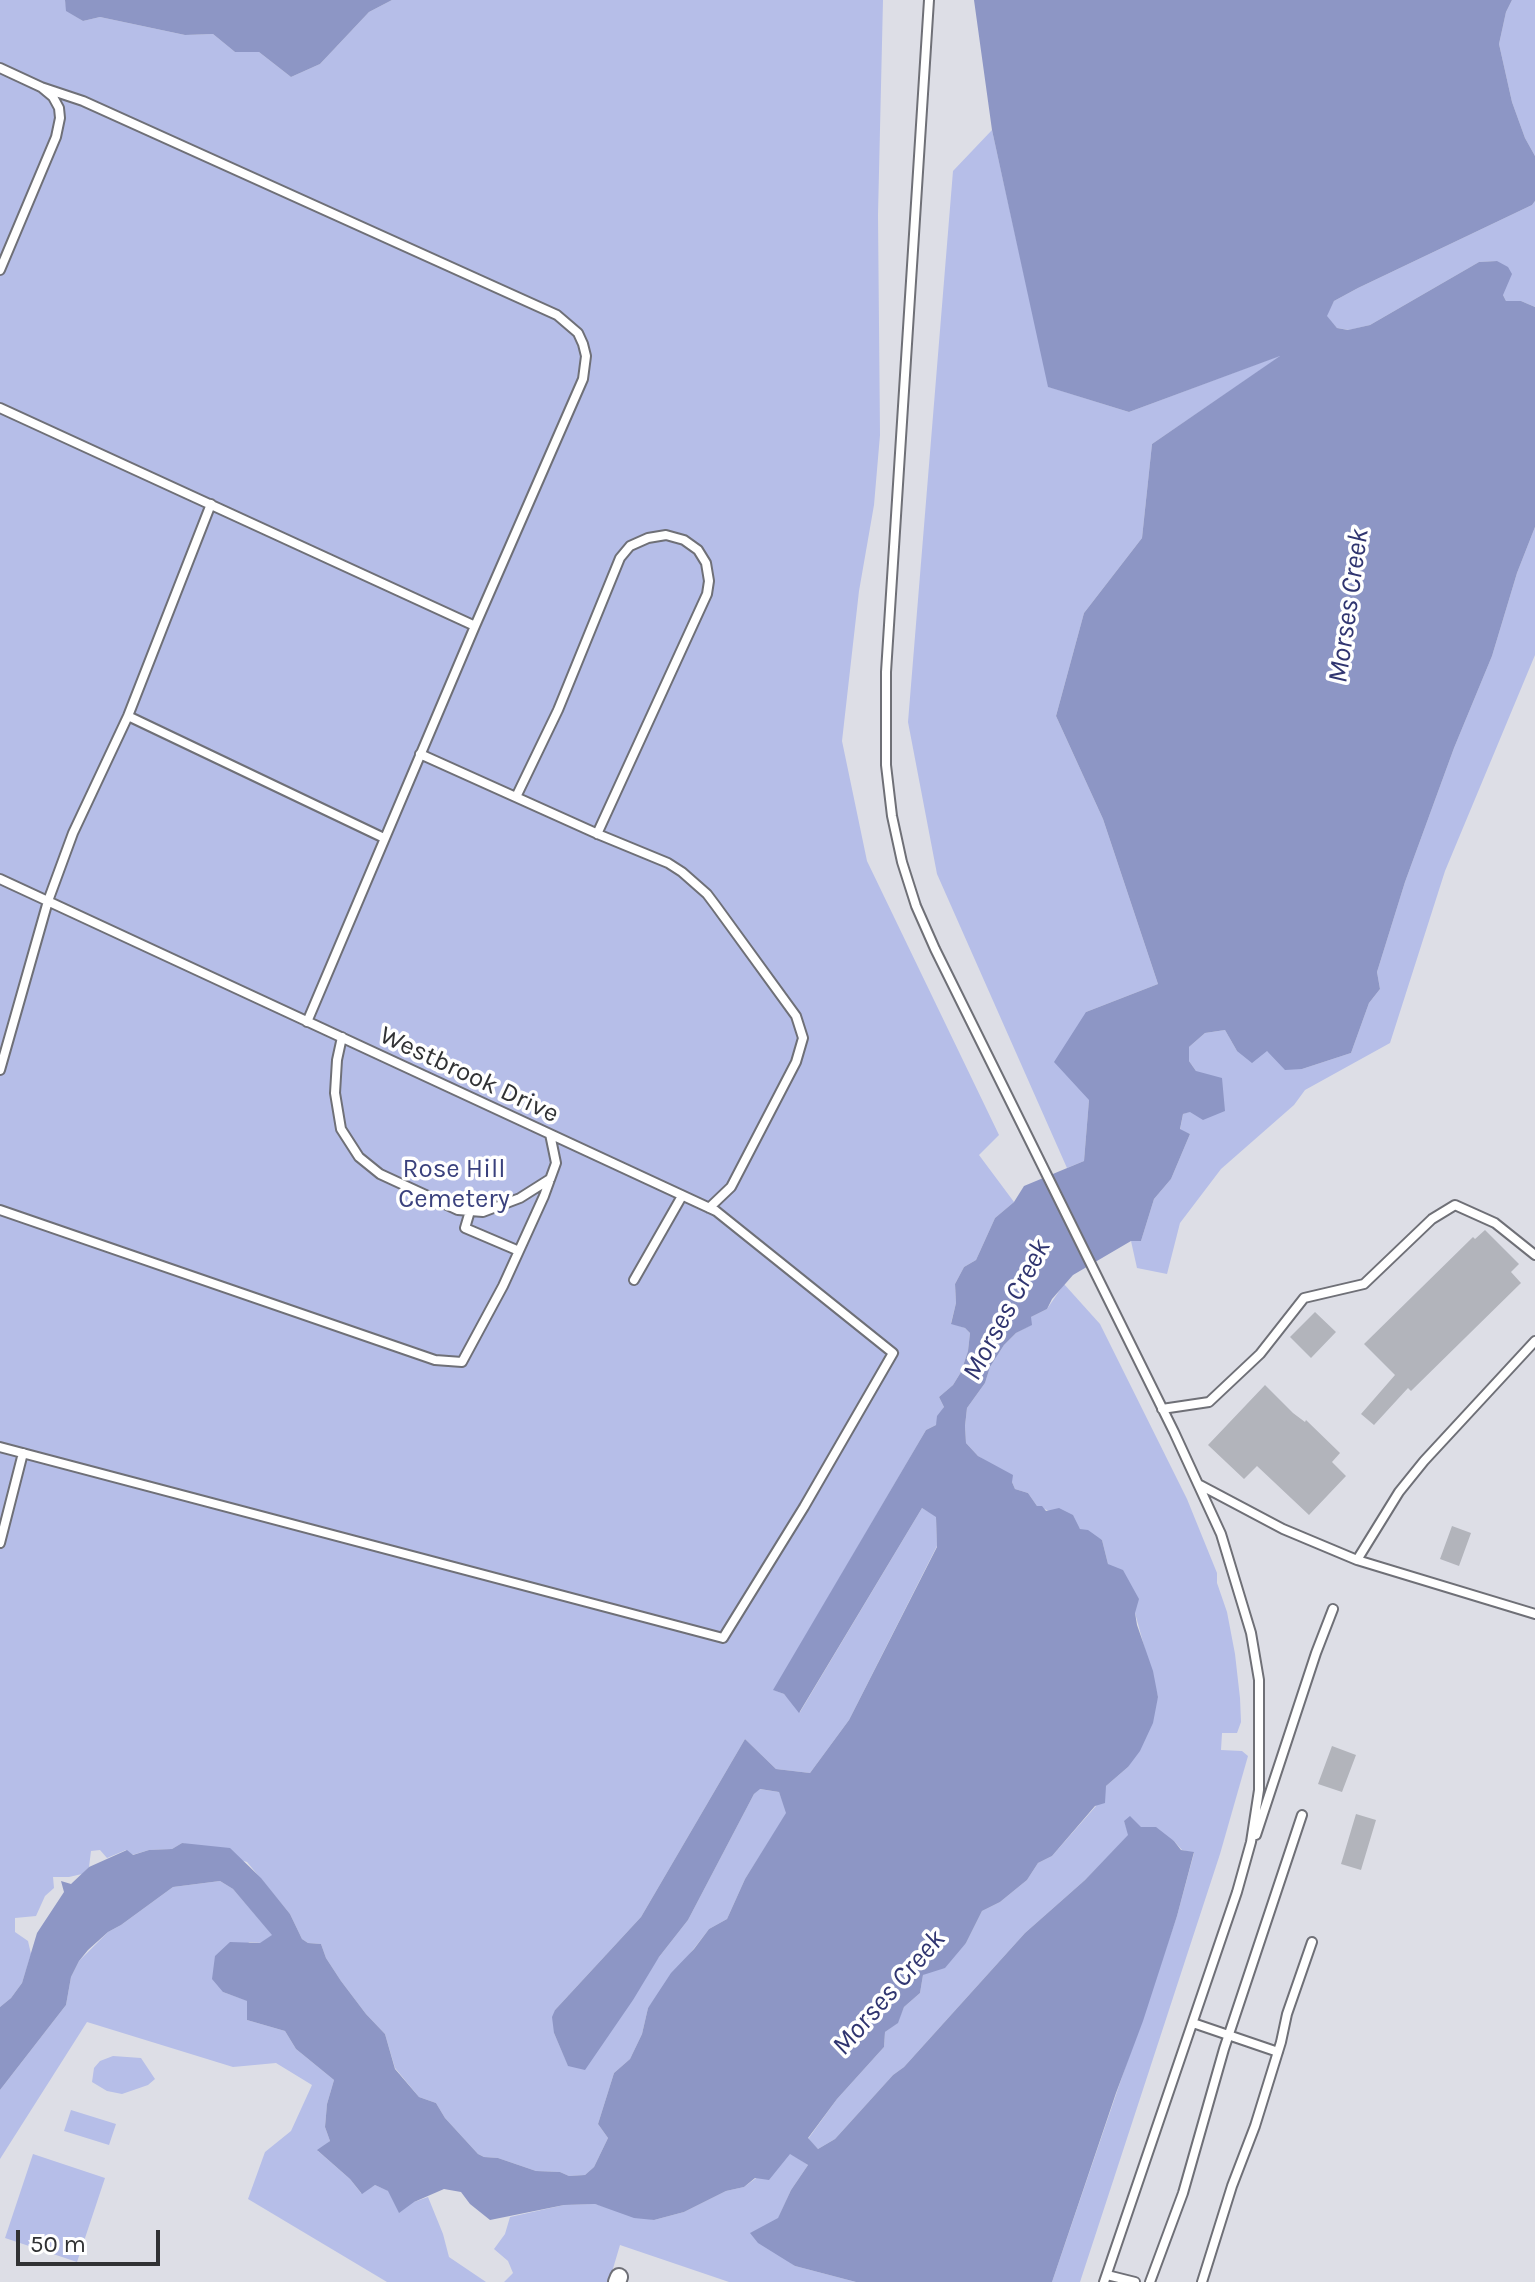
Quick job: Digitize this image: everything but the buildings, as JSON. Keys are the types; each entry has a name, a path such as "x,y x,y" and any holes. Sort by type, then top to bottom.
{"lane":[{"path":"929,0 886,672 886,765 892,816 916,906 1199,1485 1221,1534 1237,1582 1251,1633 1259,1680 1259,1790 1251,1842 1237,1892"},
{"path":"0,68 41,87 83,101 557,315 578,333 586,356 583,379 307,1022"},
{"path":"0,270 56,137 59,108 53,97 41,87"},
{"path":"0,408 475,626"},
{"path":"0,1070 48,901 73,833 128,716 211,504"},
{"path":"516,797 558,710 620,558 630,546 648,538 666,535 684,540 698,550 706,563 709,581 707,594 597,834"},
{"path":"128,716 384,838"},
{"path":"420,754 668,863 707,894 796,1016 803,1038 796,1062 731,1187 709,1208"},
{"name":"Westbrook Drive","path":"0,879 716,1211 893,1353 804,1507 723,1638 23,1453"},
{"path":"342,1037 335,1093 341,1129 359,1157 380,1174 458,1210 483,1212 520,1198 550,1179"},
{"path":"0,1210 435,1360 462,1362 519,1251 550,1179 556,1163 550,1134"},
{"path":"634,1280 682,1196"},
{"path":"1162,1409 1209,1402 1260,1354 1304,1298 1364,1284 1432,1219 1455,1205 1495,1223 1535,1255"},
{"path":"470,1211 465,1228 519,1251"},
{"path":"1357,1560 1399,1492 1424,1461 1535,1341"},
{"path":"0,1447 23,1453 0,1543"},
{"path":"1199,1485 1283,1529 1357,1560 1535,1614"},
{"path":"1135,2282 1106,2279 1333,1609"},
{"path":"1150,2282 1183,2193 1229,2034 1302,1815"},
{"path":"1202,2282 1312,1942"},
{"path":"1193,2023 1278,2052"}],"green space":[{"name":"Rose Hill Cemetery","path":"0,0 65,0 67,11 83,21 100,17 185,35 213,34 235,52 259,52 291,77 320,64 369,12 392,0 883,0 878,215 880,435 874,505 859,591 842,741 867,861 999,1135 979,1155 1014,1202 995,1218 976,1260 964,1267 955,1284 956,1303 951,1323 970,1333 968,1351 953,1385 939,1397 944,1407 936,1425 926,1430 774,1690 784,1694 800,1712 922,1508 936,1516 937,1546 849,1720 810,1773 776,1769 745,1739 641,1917 555,2010 554,2033 568,2065 688,1920 754,1794 759,1789 779,1792 787,1813 745,1879 727,1919 709,1929 648,2008 642,2034 630,2059 614,2073 598,2124 608,2138 594,2167 585,2175 536,2171 478,2154 445,2118 436,2103 419,2097 395,2068 385,2034 341,1981 321,1944 302,1939 290,1914 247,1862 182,1843 172,1849 149,1850 132,1855 126,1850 107,1858 100,1850 91,1851 89,1867 82,1874 53,1877 54,1888 45,1896 36,1916 15,1918 15,1932 28,1941 31,1954 22,1983 0,2007"},
{"path":"1512,0 1535,0 1535,156 1512,102 1499,44"},
{"path":"992,130 1049,387 1129,412 1284,354 1152,444 1142,538 1084,613 1056,716 1103,819 1158,984 1086,1012 1089,1100 1084,1161 1067,1168 937,874 908,722 953,171"},
{"path":"1535,201 1535,307 1521,301 1506,301 1497,261 1479,262 1370,325 1349,330 1337,328 1326,316 1334,301"},
{"path":"1535,527 1535,655 1445,871 1390,1043 1305,1090 1294,1105 1221,1169 1180,1223 1167,1274 1137,1268 1131,1241 1141,1241 1154,1199 1171,1179 1190,1134 1180,1130 1183,1114 1189,1112 1196,1071 1189,1061 1189,1047 1205,1033 1225,1030 1237,1051 1267,1051 1302,1069 1351,1053 1369,1003 1380,989 1377,972 1405,882 1454,748 1492,656 1517,573"},
{"path":"1064,1284 1100,1324 1187,1499 1217,1573 1235,1654 1241,1722 1237,1733 1222,1733 1221,1750 1242,1751 1248,1756 1220,1854 1080,2282 1052,2282 1177,1916 1194,1853 1182,1850 1174,1841 1124,1821 1129,1835 1085,1880 1025,1933 835,2139 818,2149 808,2139 837,2099 884,2047 885,2032 897,2023 904,2007 920,1993 923,1975 966,1943 982,1911 1000,1902 1027,1880 1038,1863 1052,1856 1096,1806 1106,1786 1128,1767 1158,1697 1135,1613 1108,1564 1102,1540 1080,1529 1074,1521 1037,1506 1028,1493 1015,1489 1012,1482 966,1443 967,1408 985,1383 990,1367 1004,1345 1016,1333 1031,1325 1031,1317 1047,1309"},
{"path":"220,1881 233,1889 273,1935 261,1943 249,1942 223,1992 248,2001 247,2020 285,2031 296,2049 334,2080 325,2127 330,2141 318,2151 361,2193 375,2185 414,2202 428,2197 449,2257 486,2282 387,2282 248,2199 265,2152 291,2131 312,2085 276,2063 233,2067 87,2022 0,2159 0,2090 66,2005 71,1977 79,1961 108,1932 173,1887"},
{"path":"113,2056 141,2058 155,2079 148,2085 122,2094 107,2091 92,2082 94,2068 100,2061"},
{"path":"71,2110 116,2124 109,2145 64,2131"},
{"path":"790,2153 808,2165 791,2190 778,2219 751,2233 795,2266 856,2282 729,2282 620,2245 609,2282 504,2282 513,2273 508,2261 494,2249 505,2234 510,2217 564,2205 595,2204 654,2220 684,2212 726,2191 744,2187"},
{"path":"33,2154 105,2178 77,2262 5,2238"}],"water":[{"path":"65,0 392,0 369,12 320,64 291,77 259,52 235,52 213,34 185,35 100,17 83,21 66,11"},
{"name":"Morses Creek","path":"974,0 1512,0 1499,44 1512,102 1535,156 1535,201 1532,205 1358,288 1334,301 1327,316 1337,328 1348,330 1370,325 1479,262 1497,261 1508,267 1512,274 1503,295 1506,301 1521,301 1535,307 1535,527 1517,573 1492,656 1454,748 1405,882 1377,972 1380,989 1369,1003 1351,1053 1302,1069 1285,1070 1267,1051 1252,1063 1237,1051 1225,1030 1205,1033 1189,1047 1189,1061 1196,1071 1222,1078 1225,1111 1203,1120 1190,1112 1183,1114 1180,1129 1190,1134 1171,1179 1154,1199 1141,1241 1131,1241 1073,1275 1047,1309 1031,1317 1032,1325 1016,1333 1004,1345 990,1367 985,1383 967,1408 966,1443 978,1456 1013,1475 1015,1489 1028,1493 1037,1506 1042,1506 1046,1511 1059,1508 1073,1515 1080,1529 1088,1530 1102,1540 1108,1564 1123,1570 1139,1599 1135,1613 1137,1625 1153,1671 1158,1697 1153,1723 1140,1751 1128,1767 1106,1786 1105,1803 1095,1806 1052,1856 1038,1863 1027,1880 1000,1902 982,1911 966,1943 945,1968 923,1975 920,1993 904,2007 898,2023 885,2032 884,2047 837,2099 808,2138 818,2149 835,2139 1025,1933 1085,1880 1128,1835 1124,1821 1130,1816 1141,1827 1156,1827 1181,1850 1194,1852 1143,2021 1052,2282 856,2282 795,2266 758,2243 750,2233 778,2218 791,2190 808,2165 790,2154 769,2180 755,2178 744,2187 726,2191 684,2212 654,2220 634,2218 595,2204 564,2205 490,2220 461,2192 444,2189 414,2202 399,2213 388,2191 375,2185 362,2194 317,2150 330,2141 325,2127 334,2080 296,2049 285,2031 247,2020 247,2001 223,1992 212,1979 215,1956 230,1942 260,1943 272,1935 233,1889 220,1881 173,1887 108,1932 88,1950 71,1977 66,2005 0,2090 0,2007 22,1983 37,1933 64,1892 61,1881 71,1884 89,1867 127,1850 133,1855 149,1850 172,1849 182,1843 230,1848 261,1878 290,1914 302,1939 321,1944 341,1981 385,2034 395,2069 419,2097 436,2103 445,2118 478,2154 536,2171 585,2175 594,2167 608,2138 598,2124 614,2073 630,2059 642,2034 648,2008 671,1973 709,1929 727,1919 745,1879 786,1813 779,1792 760,1789 754,1794 688,1920 659,1957 585,2070 568,2066 554,2033 552,2017 555,2010 641,1917 745,1739 776,1769 810,1773 849,1720 937,1547 936,1517 922,1508 799,1713 784,1694 773,1690 926,1430 936,1425 937,1416 944,1407 939,1397 953,1385 961,1372 970,1333 951,1324 956,1303 955,1284 964,1267 976,1260 995,1218 1014,1202 1024,1186 1084,1161 1089,1100 1054,1062 1086,1012 1158,984 1103,819 1056,716 1084,613 1142,538 1152,444 1280,356 1129,412 1048,387 992,130"}]}
